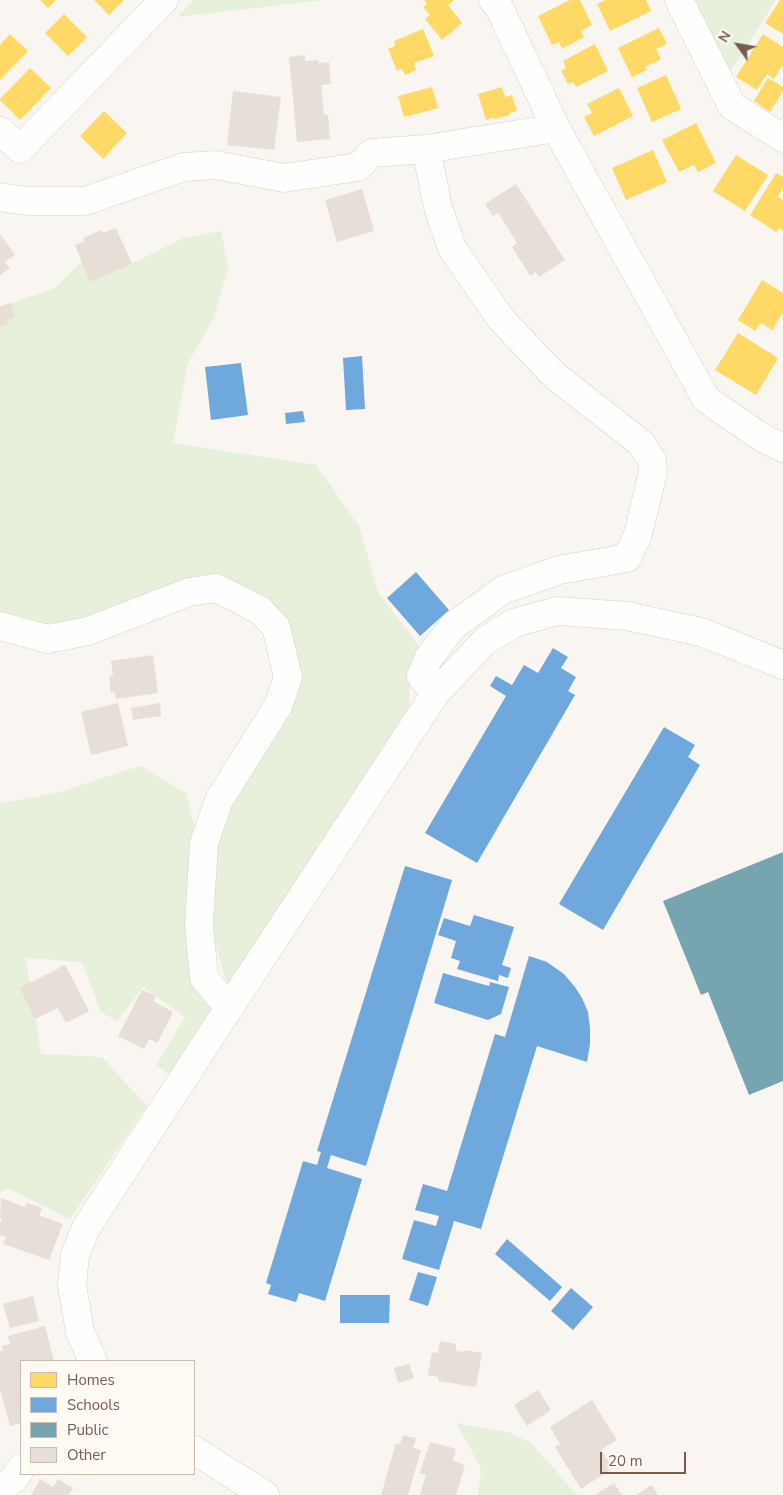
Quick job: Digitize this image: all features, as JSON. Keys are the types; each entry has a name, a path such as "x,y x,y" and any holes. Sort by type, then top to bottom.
{"street":[{"path":"0,131 20,149 164,0"},
{"path":"493,0 500,9 556,128 706,400 761,438 783,448"},
{"path":"679,0 732,106 783,138"},
{"path":"0,197 27,201 86,201 184,167 216,165 284,178 358,167 372,153 426,149 556,128"},
{"path":"426,149 438,207 452,248 501,319 554,375 642,444 652,461 653,472 638,534 627,558 559,570 503,590 453,626 428,659 421,676 435,694"},
{"path":"0,626 48,639 88,631 189,592 216,588 261,611 276,627 288,677 278,706 219,800 204,844 199,924 204,978 228,1008"},
{"path":"93,1360 80,1332 72,1285 75,1254 86,1228 435,694 485,641 514,623 557,611 627,616 701,632 783,665"},
{"path":"195,1451 265,1495"}],"green space":[{"path":"193,0 323,0 178,17"},
{"path":"692,0 776,0 729,74"},
{"path":"221,231 228,267 214,318 188,363 173,443 316,465 359,526 378,592 422,650 410,669 409,712 228,988 209,922 206,859 294,646 220,578 76,627 46,629 0,617 0,311 12,303 55,288 91,252 133,263 183,238"},
{"path":"140,766 186,793 197,838 194,981 211,1010 170,1075 156,1065 185,1017 143,987 117,1021 101,1012 82,962 26,958 41,1054 102,1057 147,1106 70,1219 8,1188 0,1193 0,803 57,793"},
{"path":"456,1423 511,1433 531,1443 577,1495 478,1495 481,1468"}],"building: Homes":[{"path":"40,0 56,0 48,8"},
{"path":"94,0 124,0 109,15"},
{"path":"424,0 454,0 448,5 462,23 442,40 425,19 430,15 423,7 427,4"},
{"path":"570,0 580,0 592,25 581,31 584,37 562,49 559,42 552,45 538,16"},
{"path":"605,0 646,0 651,11 610,31 597,4"},
{"path":"780,0 783,0 783,34 765,23"},
{"path":"64,14 87,37 68,56 45,33"},
{"path":"659,28 667,44 656,49 661,59 645,67 647,70 632,77 618,48"},
{"path":"423,29 434,56 414,63 416,70 405,75 402,69 397,71 388,49 395,46 394,41"},
{"path":"10,34 28,51 0,80 0,45"},
{"path":"763,34 783,47 783,64 774,79 767,74 757,90 736,77"},
{"path":"595,44 608,71 576,87 573,82 568,84 561,71 566,68 563,61"},
{"path":"30,68 51,88 20,120 0,99"},
{"path":"666,75 681,109 652,122 637,88"},
{"path":"768,78 783,87 783,91 770,112 754,101"},
{"path":"432,87 438,108 404,117 398,96"},
{"path":"502,87 505,97 512,95 517,111 509,113 510,115 486,120 478,94"},
{"path":"619,88 633,116 594,136 584,117 592,113 587,104"},
{"path":"104,111 127,133 103,159 80,136"},
{"path":"696,123 716,163 698,172 694,165 679,172 662,140"},
{"path":"653,150 667,182 626,200 612,168"},
{"path":"736,155 768,175 745,211 713,191"},
{"path":"776,173 783,177 783,188 778,197 783,200 783,230 779,228 776,232 750,215"},
{"path":"762,280 783,293 783,312 772,330 761,323 755,331 738,320"},
{"path":"738,333 778,358 756,395 715,370"}],"building: Schools":[{"path":"362,356 365,409 346,410 343,358"},
{"path":"241,363 248,415 211,420 205,367"},
{"path":"303,411 305,422 286,424 285,413"},
{"path":"416,572 449,610 420,636 387,598"},
{"path":"553,648 568,657 561,668 576,677 568,691 575,695 477,863 425,833 506,696 490,686 496,676 512,685 524,665 538,673"},
{"path":"664,727 695,745 688,757 700,765 603,930 559,904"},
{"path":"405,866 452,880 366,1166 331,1155 327,1168 362,1179 325,1301 299,1293 296,1302 268,1294 271,1285 266,1283 303,1161 317,1165 321,1152 317,1151"},
{"path":"474,915 514,927 502,965 511,968 508,978 499,975 498,981 457,969 460,961 451,958 456,941 438,935 444,918 470,926"},
{"path":"529,956 547,962 564,974 582,998 588,1012 590,1028 587,1062 537,1046 481,1229 454,1221 439,1270 402,1259 414,1220 436,1226 439,1216 415,1210 423,1184 447,1191 495,1034 505,1037"},
{"path":"443,973 489,986 490,982 509,987 501,1014 488,1020 434,1003"},
{"path":"507,1239 562,1287 550,1301 495,1254"},
{"path":"418,1272 437,1277 428,1306 409,1300"},
{"path":"571,1288 593,1307 573,1330 551,1311"},
{"path":"340,1295 390,1295 389,1323 340,1323"}],"building: Public":[{"path":"783,852 783,1081 749,1095 708,992 701,995 663,901"}],"building: Other":[{"path":"305,55 305,61 318,60 319,63 329,62 331,84 321,85 324,115 328,115 330,139 297,142 289,57"},
{"path":"233,91 281,97 274,150 227,145"},
{"path":"516,184 565,260 539,277 536,272 530,276 512,247 517,243 498,213 493,216 485,204"},
{"path":"362,189 374,231 337,242 325,200"},
{"path":"116,228 132,264 90,282 75,245 84,241 83,238 102,230 103,233"},
{"path":"0,234 15,255 5,262 10,268 0,275"},
{"path":"11,303 15,318 6,320 8,325 0,327 0,306"},
{"path":"153,655 158,693 116,699 115,692 111,693 109,676 113,675 111,661"},
{"path":"118,703 128,746 91,755 81,712"},
{"path":"160,703 161,716 133,720 131,708"},
{"path":"65,965 89,1011 66,1023 58,1008 35,1019 20,988"},
{"path":"142,990 156,996 153,1001 173,1012 157,1043 149,1039 144,1049 118,1036"},
{"path":"1,1198 25,1207 27,1203 42,1208 39,1215 63,1224 49,1260 3,1244 6,1237 0,1235 2,1218 0,1218"},
{"path":"33,1296 39,1321 10,1328 3,1304"},
{"path":"45,1326 54,1360 20,1360 20,1423 10,1426 0,1389 0,1351 3,1351 1,1346 10,1344 8,1336"},
{"path":"440,1341 456,1344 456,1351 464,1352 465,1350 482,1353 476,1387 438,1381 438,1377 428,1375 432,1352 438,1353"},
{"path":"409,1364 414,1378 398,1383 394,1368"},
{"path":"538,1390 551,1410 527,1426 514,1405"},
{"path":"592,1400 617,1440 601,1450 613,1468 581,1489 555,1447 560,1444 550,1427"},
{"path":"403,1435 416,1438 413,1448 421,1450 408,1495 381,1495 396,1443 400,1444"},
{"path":"430,1442 456,1449 453,1461 465,1465 456,1495 420,1495 426,1475 420,1473"},
{"path":"40,1479 53,1487 58,1479 73,1488 69,1495 31,1495"},
{"path":"614,1483 622,1495 595,1495"},
{"path":"652,1485 658,1495 636,1495"}]}
